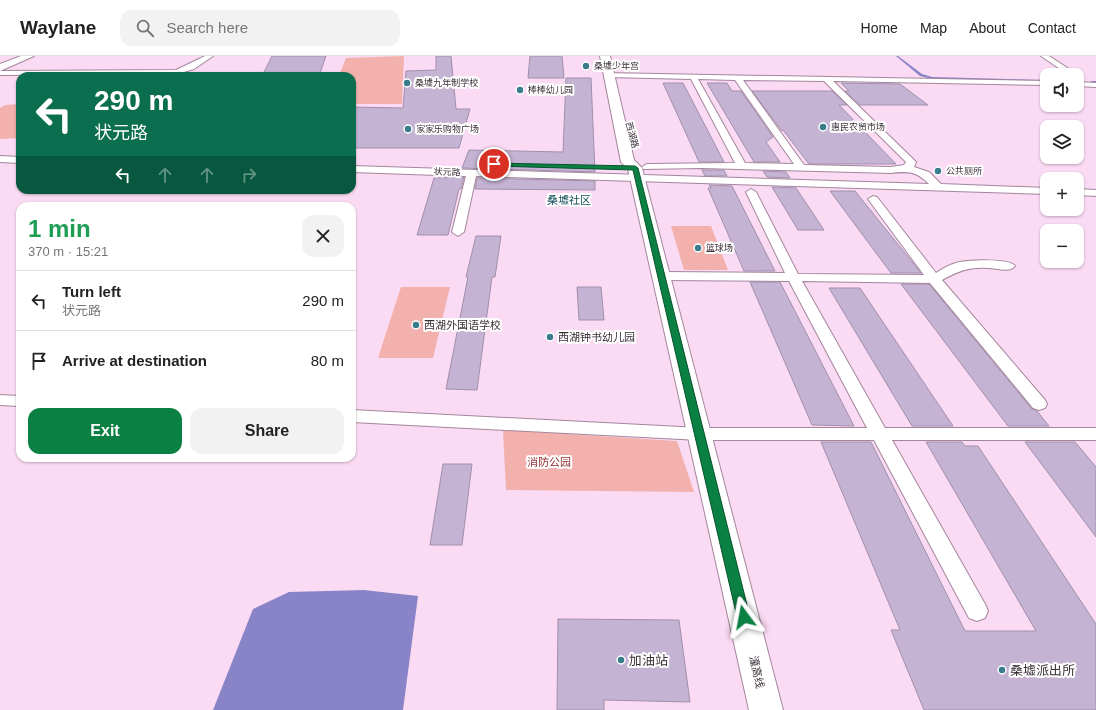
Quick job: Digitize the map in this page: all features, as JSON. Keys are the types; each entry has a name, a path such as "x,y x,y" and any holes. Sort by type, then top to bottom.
{"main road":[{"path":"0,62 14,56"},
{"path":"0,68 29,56"},
{"name":"西湖路","path":"604,56 612,75"},
{"name":"西湖路","path":"611,56 612,75 628,162 636,172"},
{"name":"潼高线","path":"636,172 766,710"}],"street":[{"path":"177,72 210,56"},
{"path":"1044,56 1063,68"},
{"path":"0,73 16,73"},
{"path":"612,75 1040,83"},
{"path":"693,76 742,166"},
{"path":"737,77 801,168"},
{"path":"825,78 911,162 908,168"},
{"path":"0,151 16,152"},
{"path":"0,159 16,160"},
{"name":"状元路","path":"356,160 636,172"},
{"path":"636,172 702,165 891,170 908,168 925,174 939,188"},
{"name":"状元路","path":"356,169 472,172 636,172"},
{"path":"458,232 472,172"},
{"path":"636,172 939,188 1040,191"},
{"path":"752,192 793,277 977,611"},
{"path":"1084,192 1096,192"},
{"path":"873,199 934,279 1039,404"},
{"path":"662,276 934,279 958,266 987,264 1009,266"},
{"path":"0,400 16,400"},
{"path":"356,416 700,434 1096,434"}],"green space":[{"path":"404,56 402,104 356,104 356,72 341,72 346,58"},
{"path":"16,104 16,138 0,139 0,108 5,105"},
{"name":"篮球场","path":"671,226 711,226 728,270 684,270"},
{"path":"401,287 450,287 433,358 378,358"},
{"name":"消防公园","path":"503,430 677,441 694,492 506,490"}],"shaded area":[{"path":"364,590 418,596 403,710 213,710 253,609 289,592"}],"building":[{"path":"272,56 326,56 320,72 264,72"},
{"name":"家家乐购物广场","path":"436,56 451,56 456,109 470,109 459,148 356,148 356,107 403,108 406,71 436,70"},
{"path":"530,56 562,56 564,78 528,78"},
{"path":"566,78 591,78 595,172 462,168 469,150 563,152"},
{"path":"663,83 683,83 724,162 699,162"},
{"path":"707,83 727,83 732,91 741,91 773,137 766,142 780,162 754,162"},
{"path":"841,83 900,84 928,105 860,105 845,91 849,91"},
{"name":"惠民农贸市场","path":"752,91 832,91 847,105 839,105 896,164 809,164"},
{"path":"702,170 724,170 727,176 705,176"},
{"path":"763,171 786,172 790,178 767,177"},
{"path":"464,177 461,189 459,189 448,235 417,235 434,178"},
{"path":"477,178 595,181 595,190 475,189"},
{"path":"709,185 732,186 775,271 744,271 708,188 711,188"},
{"path":"772,187 796,188 824,230 798,230"},
{"path":"830,191 855,191 921,273 891,273"},
{"path":"476,236 501,236 495,277 492,277 477,390 446,389 468,277 466,277"},
{"path":"750,282 780,282 854,426 812,425"},
{"path":"901,284 929,284 1032,409 1037,411 1049,426 1008,426"},
{"path":"577,287 601,287 604,320 579,320"},
{"path":"829,288 860,288 953,426 912,426"},
{"path":"821,442 871,442 965,631 1036,631 926,442 962,442 965,446 978,446 1096,624 1096,710 924,710 891,630 900,630"},
{"path":"1025,442 1075,442 1096,467 1096,537"},
{"path":"443,464 472,464 462,545 430,545"},
{"name":"加油站","path":"558,619 679,620 690,702 604,700 604,710 557,710"}],"waterway":[{"path":"897,56 921,75 932,78 1040,81"},
{"path":"1091,82 1096,82"}],"place":[{"name":"桑墟少年宫","path":"586,66"},
{"name":"桑墟九年制学校","path":"407,83"},
{"name":"棒棒幼儿园","path":"520,90"},
{"name":"惠民农贸市场","path":"823,127"},
{"name":"家家乐购物广场","path":"408,129"},
{"name":"公共厕所","path":"938,171"},
{"name":"篮球场","path":"698,248"},
{"name":"西湖外国语学校","path":"416,325"},
{"name":"西湖钟书幼儿园","path":"550,337"},
{"name":"加油站","path":"621,660"},
{"name":"桑墟派出所","path":"1002,670"}],"district":[{"name":"桑墟社区","path":"569,200"}],"route":[{"path":"494,164 635,168 744,617"}]}
